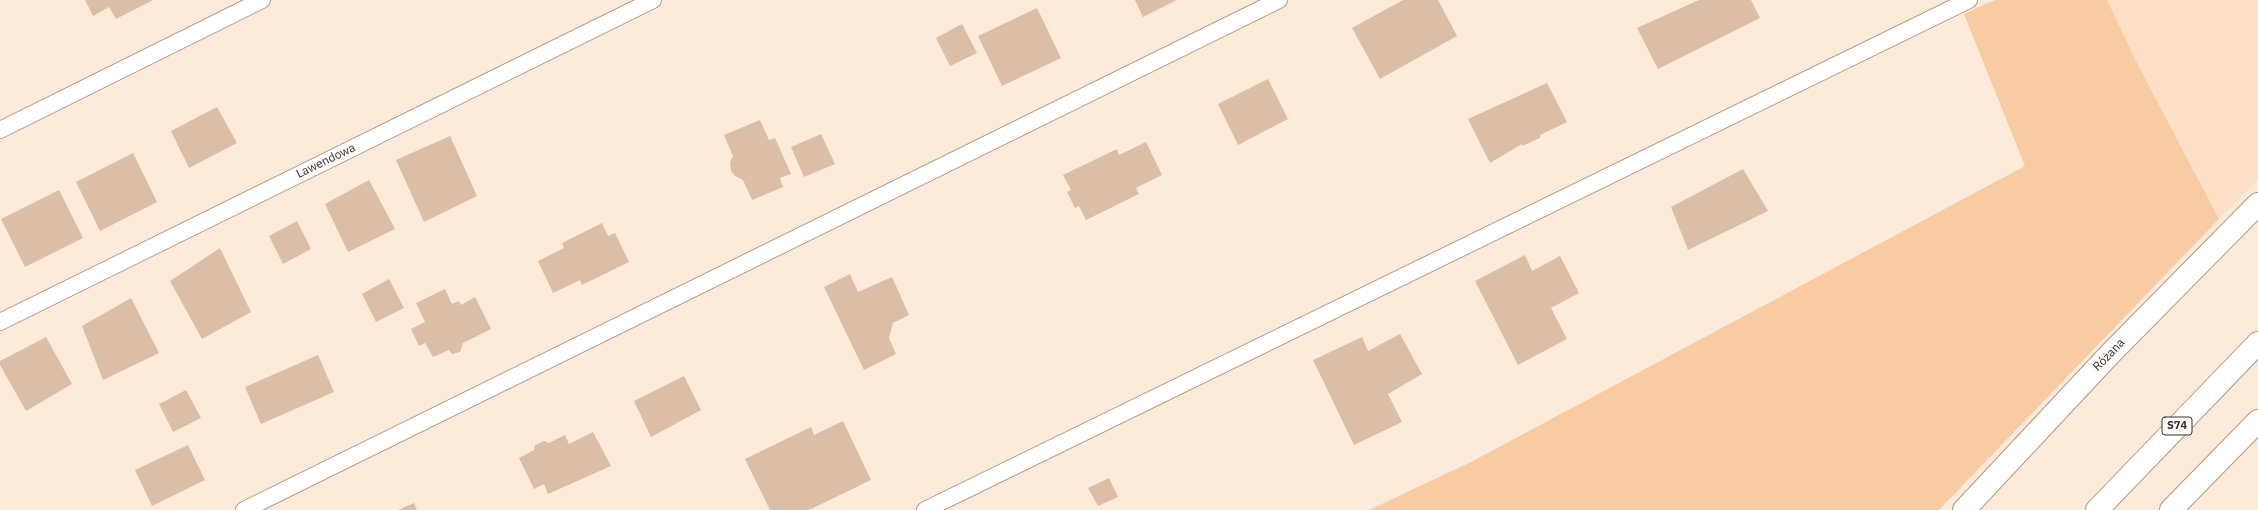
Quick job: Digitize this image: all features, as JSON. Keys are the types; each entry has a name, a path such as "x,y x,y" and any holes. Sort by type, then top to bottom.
{"main road":[{"name":"Różana","path":"1964,510 2110,354 2258,204"},
{"name":"S74","path":"2097,510 2258,343"},
{"path":"2171,510 2258,421"}],"lane":[{"path":"0,130 262,0"},
{"name":"Lawendowa","path":"0,322 653,0"},
{"path":"244,510 1279,0"},
{"path":"925,510 1969,0"}],"shaded area":[{"path":"1995,0 2107,0 2137,63 2219,219 1939,510 1369,510 1471,462 2025,166 1964,14"},
{"path":"2107,0 2258,0 2258,180 2219,219 2137,63"}],"building":[{"path":"85,0 153,0 116,19 109,7 93,16"},
{"path":"1135,0 1177,0 1143,17"},
{"path":"1403,0 1438,0 1457,36 1380,79 1352,28"},
{"path":"1699,0 1751,0 1760,18 1658,69 1637,28"},
{"path":"1037,8 1061,58 1002,86 978,36"},
{"path":"962,24 977,53 950,66 936,38"},
{"path":"1268,79 1288,119 1238,145 1218,104"},
{"path":"1547,83 1567,122 1540,135 1540,138 1522,146 1522,144 1490,163 1468,119"},
{"path":"217,107 237,143 189,168 171,131"},
{"path":"760,120 769,140 775,138 791,174 780,178 783,187 752,200 743,180 735,176 731,171 730,162 733,156 724,135"},
{"path":"821,134 835,164 804,177 791,147"},
{"path":"450,136 477,196 424,222 396,160"},
{"path":"1146,142 1162,175 1136,188 1139,194 1086,220 1079,206 1075,208 1067,192 1071,190 1063,175 1117,149 1119,155"},
{"path":"133,153 157,202 100,231 76,182"},
{"path":"1743,169 1768,211 1688,250 1671,207"},
{"path":"369,180 395,229 348,252 325,204"},
{"path":"59,190 83,238 25,267 1,219"},
{"path":"297,221 311,249 283,264 269,236"},
{"path":"602,223 608,236 615,233 629,262 582,285 580,280 553,293 538,261 564,248 562,243"},
{"path":"220,248 251,312 202,339 170,281"},
{"path":"1525,255 1532,271 1560,256 1579,293 1551,308 1567,339 1518,365 1475,281"},
{"path":"850,274 858,292 892,277 909,315 893,323 889,338 896,354 864,370 824,287"},
{"path":"389,279 404,308 376,322 362,294"},
{"path":"445,289 452,304 459,301 461,305 475,297 491,329 463,343 460,352 452,354 449,350 433,357 425,343 419,346 411,329 425,322 416,303"},
{"path":"131,298 159,353 103,380 82,326"},
{"path":"1400,334 1422,374 1388,394 1402,422 1354,445 1313,360 1362,337 1368,351"},
{"path":"46,337 72,384 26,411 0,365 0,361"},
{"path":"318,355 334,392 261,424 245,387"},
{"path":"684,376 701,410 651,437 634,401"},
{"path":"186,390 201,418 173,432 159,404"},
{"path":"843,421 871,480 809,510 770,510 745,459 811,427 814,435"},
{"path":"593,432 611,466 548,494 544,484 534,489 519,458 534,450 535,445 544,441 549,443 565,435 569,444"},
{"path":"188,445 205,480 152,506 135,470"},
{"path":"1109,478 1118,497 1098,506 1088,488"},
{"path":"414,503 417,510 398,510"}]}
